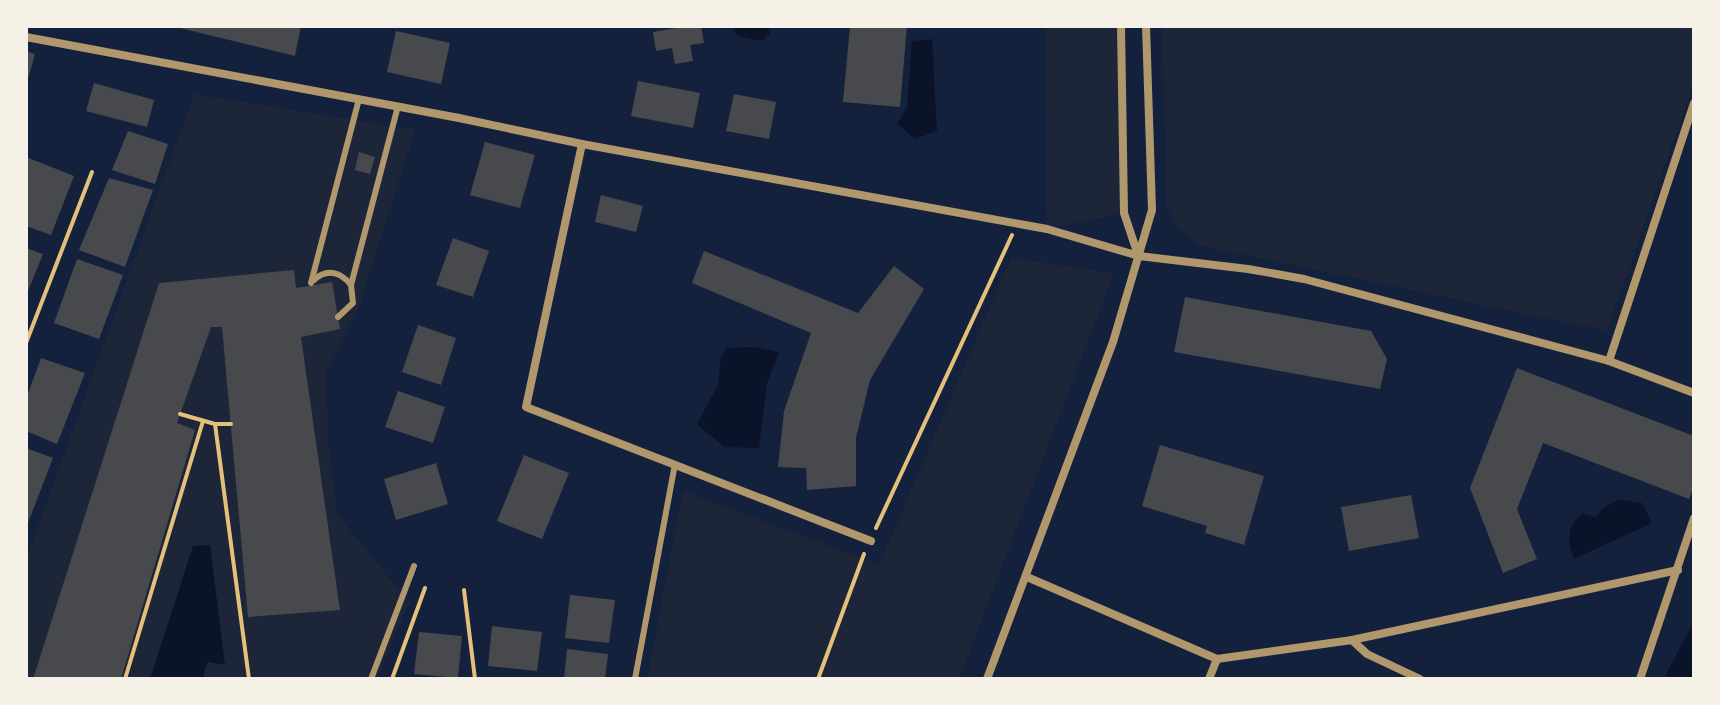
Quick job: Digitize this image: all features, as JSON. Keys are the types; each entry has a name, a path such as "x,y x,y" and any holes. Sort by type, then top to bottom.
{"street":[{"path":"1121,26 1124,213 1139,256"},
{"path":"987,679 1113,342 1152,210 1146,26"},
{"path":"26,37 1017,226 1047,229 1139,256 1304,279 1609,361 1694,393"},
{"path":"1609,361 1694,103"},
{"path":"582,144 526,407 871,541"},
{"path":"1640,679 1694,518"},
{"path":"1027,577 1217,659 1352,640 1678,570"},
{"path":"1352,640 1367,654 1420,679"},
{"path":"1209,679 1217,659"}],"lane":[{"path":"351,285 336,273 318,276 310,285 359,99"},
{"path":"338,317 353,303 351,285 398,106"},
{"path":"635,679 675,464"},
{"path":"371,679 414,566"}],"path":[{"path":"26,343 92,172"},
{"path":"818,679 871,541 1017,226"},
{"path":"180,414 215,424 231,424"},
{"path":"125,679 203,421"},
{"path":"215,424 249,679"},
{"path":"392,679 425,588"},
{"path":"464,590 475,679"}],"shaded area":[{"path":"732,26 767,26 770,33 762,41 738,36"},
{"path":"1046,26 1121,26 1124,213 1047,229"},
{"path":"1162,26 1694,26 1694,82 1607,331 1198,245 1179,229 1167,208"},
{"path":"932,39 937,131 915,139 897,124 907,107 912,41"},
{"path":"194,94 415,130 359,307 326,373 329,446 337,514 409,602 377,679 26,679 26,560"},
{"path":"1011,258 1114,273 959,679 647,679 683,491 879,565"},
{"path":"755,347 779,352 767,384 759,448 724,447 697,424 718,385 721,356 727,348"},
{"path":"1619,499 1642,503 1652,523 1574,559 1569,540 1573,524 1582,514 1596,517 1602,509"},
{"path":"210,545 225,665 208,662 202,679 150,679 193,546"},
{"path":"1694,621 1694,679 1665,676"}],"building":[{"path":"172,26 301,26 295,56"},
{"path":"701,26 704,43 690,45 693,61 675,64 672,48 656,51 653,32"},
{"path":"850,26 907,26 900,107 843,102"},
{"path":"396,31 450,43 441,84 387,72"},
{"path":"26,51 35,54 27,82 26,82"},
{"path":"638,81 700,93 693,128 631,116"},
{"path":"94,83 154,100 147,127 86,111"},
{"path":"734,94 776,102 769,139 726,131"},
{"path":"128,131 168,144 155,184 112,170"},
{"path":"485,142 535,155 520,208 470,195"},
{"path":"359,152 375,157 370,174 355,170"},
{"path":"26,157 74,176 51,235 26,226"},
{"path":"109,178 153,190 125,267 79,250"},
{"path":"601,195 643,206 636,232 595,222"},
{"path":"453,238 489,251 473,297 436,285"},
{"path":"26,248 43,254 26,296"},
{"path":"704,251 858,313 894,266 924,289 870,380 856,438 856,486 807,490 806,468 778,467 784,411 811,333 692,283"},
{"path":"77,259 123,275 99,339 54,323"},
{"path":"294,270 296,288 332,282 340,329 301,337 340,610 248,617 222,327 211,327 177,423 195,430 121,679 33,679 159,283"},
{"path":"1185,297 1371,331 1387,359 1380,389 1174,352"},
{"path":"418,325 456,338 441,385 402,372"},
{"path":"41,358 85,373 57,444 26,431 26,399"},
{"path":"1517,368 1694,436 1694,486 1689,499 1543,443 1517,509 1537,559 1503,573 1470,488"},
{"path":"398,391 445,407 433,443 385,427"},
{"path":"1160,445 1264,476 1244,545 1205,533 1207,526 1142,506"},
{"path":"26,448 53,458 26,528"},
{"path":"524,455 569,473 542,539 497,521"},
{"path":"436,463 448,504 396,520 384,479"},
{"path":"1411,495 1419,538 1349,551 1341,507"},
{"path":"570,595 615,600 609,643 565,638"},
{"path":"492,626 542,632 537,671 488,666"},
{"path":"419,632 462,636 458,678 414,674"},
{"path":"567,649 608,654 605,679 564,679"}]}
